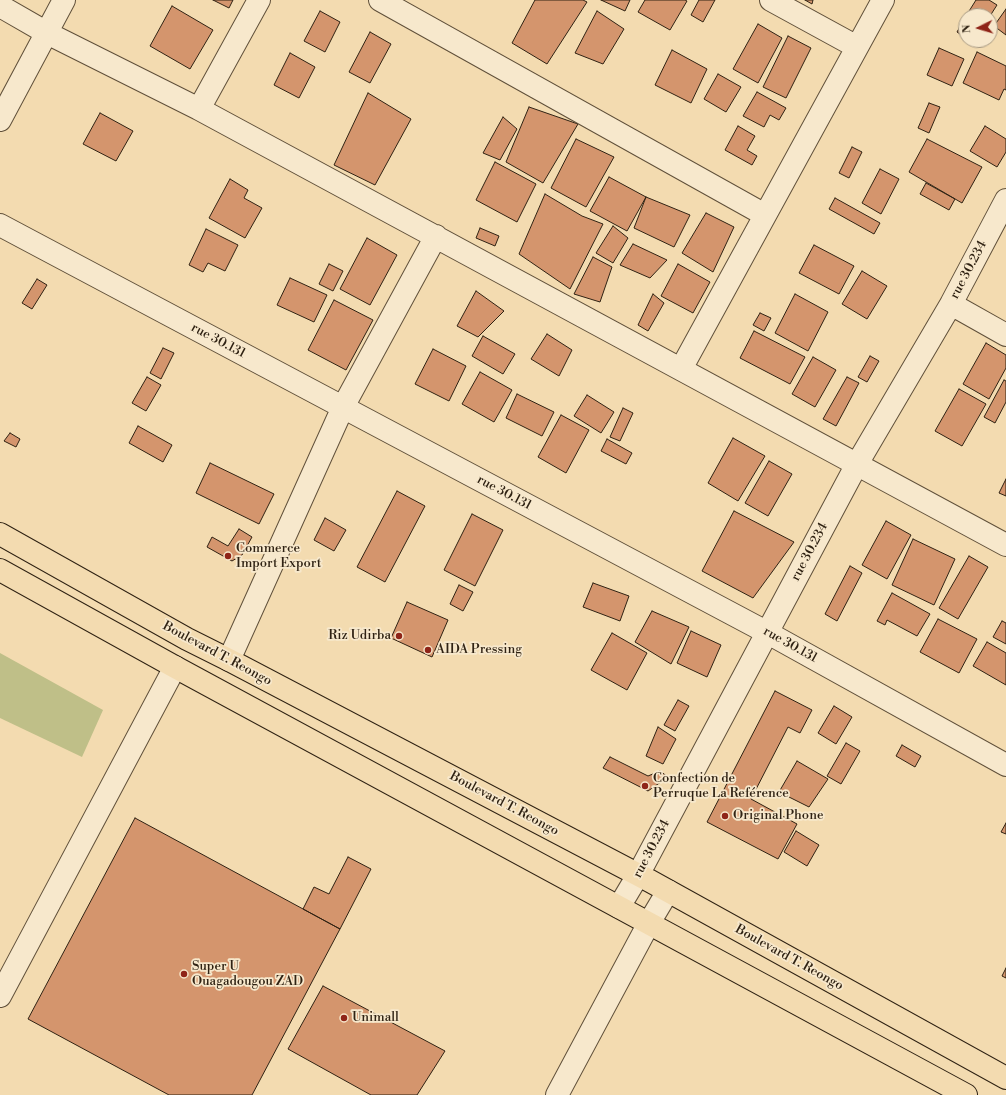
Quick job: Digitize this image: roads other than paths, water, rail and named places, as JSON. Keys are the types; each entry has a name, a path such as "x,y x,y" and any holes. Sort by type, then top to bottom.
{"main road":[{"name":"Boulevard T. Reongo","path":"0,534 187,639 668,891 1006,1078"},
{"path":"0,570 175,667 966,1095"}],"street":[{"path":"0,120 64,0"},
{"path":"199,109 259,0"},
{"path":"380,0 765,215"},
{"path":"771,0 857,47"},
{"path":"681,369 883,0"},
{"path":"0,6 47,33 199,109 1006,545"},
{"name":"rue 30.234","path":"619,907 638,875 857,464 951,304 1006,200"},
{"name":"rue 30.131","path":"0,225 768,632 1006,765"},
{"path":"229,660 343,407 436,236"},
{"path":"951,304 1006,335"},
{"path":"0,996 175,667"},
{"path":"557,1095 668,891"}],"place":[{"name":"Commerce Import Export","path":"228,556"},
{"name":"Riz Udirba","path":"399,636"},
{"name":"AIDA Pressing","path":"428,650"},
{"name":"Confection de Perruque La Reférence","path":"645,786"},
{"name":"Original Phone","path":"725,816"},
{"name":"Super U Ouagadougou ZAD","path":"184,974"},
{"name":"Unimall","path":"344,1018"}]}
